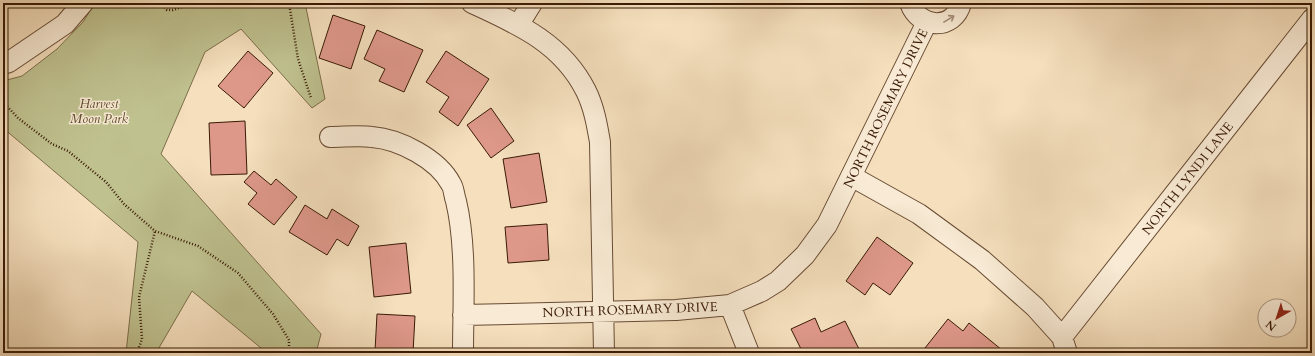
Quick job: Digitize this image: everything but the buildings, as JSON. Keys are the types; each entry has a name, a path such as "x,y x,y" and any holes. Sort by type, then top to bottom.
{"street":[{"path":"3,64 9,62 65,24 83,3"},
{"path":"472,3 520,24 541,39 565,60 577,75 587,92 595,114 600,142 604,353"},
{"path":"520,24 532,3"},
{"name":"NORTH ROSEMARY DRIVE","path":"910,3 914,12 927,22 944,22 952,19 958,12 961,3"},
{"name":"NORTH LYNDI LANE","path":"1065,345 1312,19"},
{"name":"NORTH ROSEMARY DRIVE","path":"463,315 676,310 730,305 762,291 778,281 805,256 827,225 927,22"},
{"path":"330,137 373,137 397,142 421,153 436,166 451,184 458,212 462,239 463,353"},
{"path":"851,176 919,214 982,260 1035,307 1065,345"},
{"path":"730,305 749,353"}],"path":[{"path":"160,3 167,10 173,10 194,3"},
{"path":"288,3 298,59 311,98"},
{"path":"3,102 18,118 52,144 68,151 106,182 124,204 155,231 198,246 238,273 273,314 289,340 289,353"},
{"path":"137,353 142,339 139,297 155,231"}],"green space":[{"name":"Harvest Moon Park","path":"95,3 305,3 325,99 312,108 241,29 205,52 161,154 321,334 316,353 267,353 192,291 156,353 126,353 138,242 3,128 3,81 22,76 57,49 83,22"}]}
